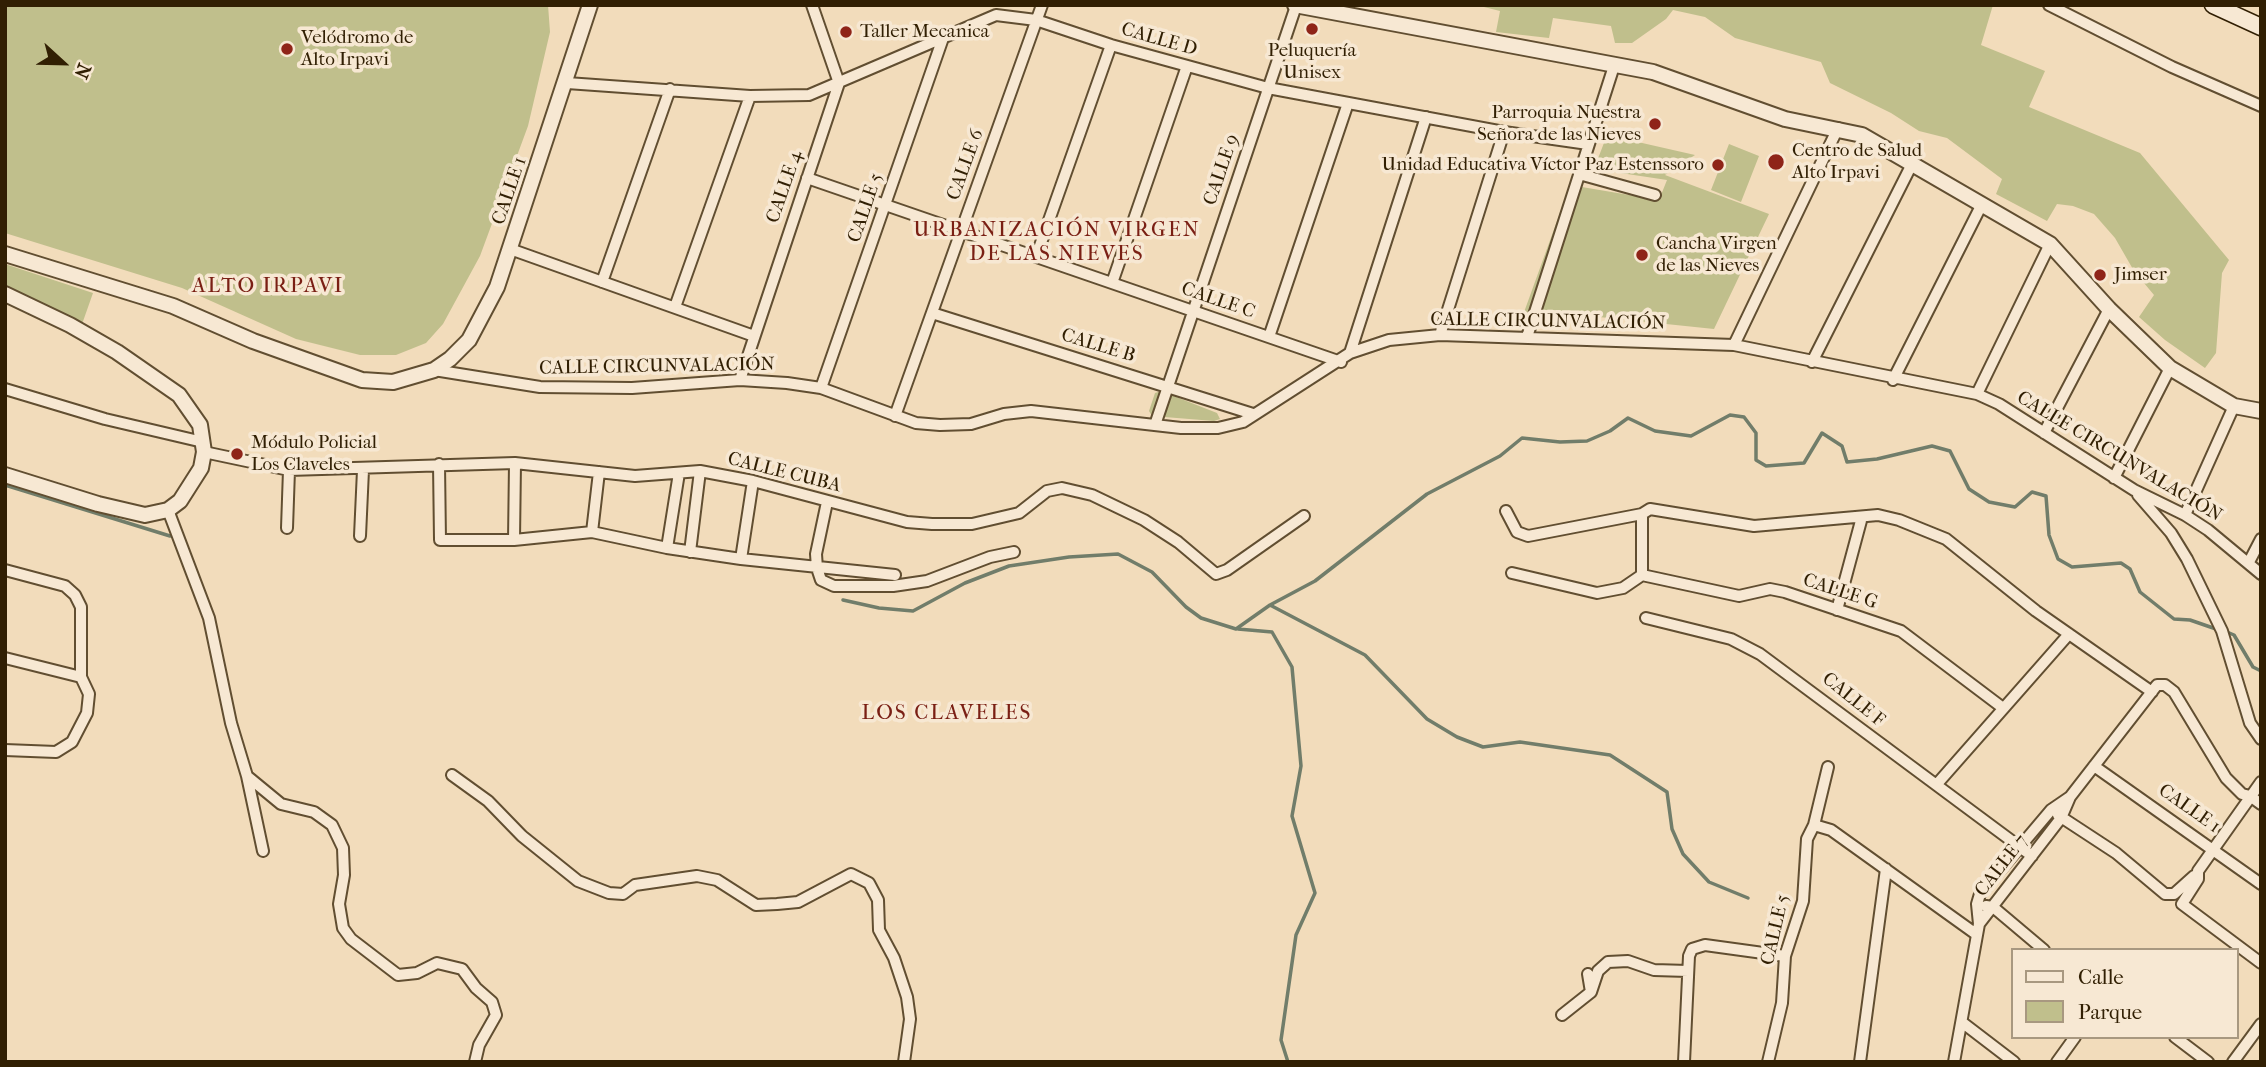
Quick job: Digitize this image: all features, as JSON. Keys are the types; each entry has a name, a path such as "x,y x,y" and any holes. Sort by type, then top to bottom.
{"main road":[{"path":"2213,5 2261,27"}],"street":[{"name":"CALLE 1","path":"434,370 469,340 497,287 567,83 590,5"},
{"path":"812,5 839,83"},
{"name":"CALLE 6","path":"895,416 1042,5"},
{"path":"1295,5 1685,81 1785,118 1862,135 2050,244 2109,309 2170,368 2234,406 2261,411"},
{"name":"CALLE 9","path":"1155,425 1295,5"},
{"path":"2049,5 2172,67 2261,106"},
{"name":"CALLE D","path":"567,83 750,96 808,95 996,15 1036,20 1111,45 1268,88 1504,132 1588,144"},
{"name":"CALLE 5","path":"821,388 943,38"},
{"path":"1036,257 1111,45"},
{"path":"1112,283 1187,66"},
{"path":"1527,337 1614,66"},
{"name":"CALLE 4","path":"740,380 839,83"},
{"path":"602,282 670,89"},
{"path":"675,307 750,96"},
{"path":"1269,337 1348,103"},
{"path":"1350,353 1426,117"},
{"path":"1734,345 1838,128"},
{"path":"1440,335 1504,132"},
{"path":"1812,362 1912,164"},
{"path":"1579,174 1655,195"},
{"name":"CALLE C","path":"807,178 1340,362"},
{"path":"1893,380 1982,204"},
{"path":"1977,394 2050,244"},
{"path":"510,249 754,336"},
{"path":"5,254 173,306 253,341 362,380 393,382 434,370"},
{"path":"5,294 71,325 117,352 179,395 200,425 204,447 201,468 191,487 169,510 145,515 5,475"},
{"path":"2044,433 2109,309"},
{"name":"CALLE B","path":"932,313 1253,414"},
{"name":"CALLE CIRCUNVALACIÓN","path":"434,370 540,387 632,388 740,380 821,388 916,423 971,424 1004,414 1031,411 1155,425 1217,428 1243,422 1340,362 1350,353 1389,340 1440,335 1734,345 1893,380 1977,394 2134,490 2185,515 2249,562 2261,574"},
{"path":"2114,478 2170,368"},
{"name":"CALLE CUBA","path":"5,389 289,470 363,470 439,464 515,463 635,476 700,471 753,481 907,522 972,524 1019,513 1047,491 1062,488 1092,495 1144,520 1178,542 1203,566 1216,574 1227,570 1304,516"},
{"path":"2185,515 2234,406"},
{"path":"514,540 515,463"},
{"path":"439,464 440,540 514,540 592,532 691,552 895,575"},
{"path":"287,528 289,470"},
{"path":"360,536 363,470"},
{"path":"592,532 599,471"},
{"path":"691,552 700,471"},
{"path":"667,548 679,473"},
{"path":"741,559 753,481"},
{"path":"2134,490 2171,533 2187,559 2222,631 2250,723 2261,739"},
{"path":"827,502 816,554 817,568 821,580 834,586 893,586 927,581 990,557 1014,552"},
{"path":"1506,511 1517,532 1528,536 1642,514 1650,509 1754,526 1878,515 1899,520 1946,539 2069,634 2152,692 2161,684 2174,692 2212,760 2242,794 2261,804"},
{"path":"169,510 209,618 231,723 247,776 263,851"},
{"path":"1512,573 1597,593 1623,588 1642,575 1642,514"},
{"path":"1837,610 1861,517"},
{"path":"2249,562 2261,539"},
{"path":"5,570 65,586 75,595 81,607 81,677 89,694 87,713 72,742 56,752 5,750"},
{"name":"CALLE G","path":"1642,575 1739,596 1770,589 1901,631 2003,708"},
{"name":"CALLE F","path":"1646,618 1731,639 1760,654 1800,681 1886,750 1937,784 2032,856"},
{"path":"1937,784 2069,634"},
{"path":"5,658 81,677"},
{"name":"CALLE 7","path":"1978,929 2061,818 2070,797 2152,692"},
{"name":"CALLE 1","path":"2094,766 2261,884"},
{"name":"CALLE 5","path":"1768,1062 1782,1003 1785,956 1800,915 1807,839 1814,825 1828,767"},
{"path":"452,775 488,801 522,836 578,881 608,893 623,894 635,885 697,876 717,880 756,905 798,902 851,874 869,883 878,900 880,930 894,958 907,997 910,1019 904,1062"},
{"path":"247,776 281,804 314,812 332,825 343,848 344,875 339,904 343,928 351,939 398,975 417,973 437,963 462,969 476,988 492,1002 496,1015 479,1045 475,1062"},
{"path":"2050,810 2116,853 2165,894 2179,891 2199,871 2261,782"},
{"name":"CALLE 7","path":"1978,929 1977,904 1980,894 2050,810 2070,797"},
{"path":"1814,825 1831,830 1978,929 1954,1062"},
{"path":"1860,1062 1886,869"},
{"path":"2199,871 2198,879 2182,904 2261,963"},
{"path":"1977,904 1993,907 2042,948"},
{"path":"1684,1062 1690,952 1698,945 1785,956"},
{"path":"1562,1015 1591,992 1598,971 1608,962 1628,961 1654,970 1688,971"},
{"path":"1588,974 1591,992"},
{"path":"1963,1023 2014,1062"},
{"path":"2233,1062 2261,1024"},
{"path":"2057,1062 2074,1039"},
{"path":"2178,1039 2208,1062"}],"green space":[{"path":"5,5 548,5 550,32 528,126 480,256 443,324 426,343 396,355 360,355 296,339 182,288 5,233"},
{"path":"1476,5 1993,5 1981,45 2045,71 2029,107 2140,153 2229,260 2222,273 2216,353 2205,368 2165,340 2139,317 2154,295 2134,271 2115,238 2094,214 2073,206 2057,204 2047,221 1996,194 2002,179 1947,138 1919,131 1891,113 1830,83 1821,62 1735,38 1705,17 1673,10 1666,19 1632,43 1615,43 1611,26 1553,18 1549,38 1496,32 1500,11"},
{"name":"Cancha Virgen de las Nieves","path":"1607,135 1695,155 1665,175 1769,214 1714,329 1532,310 1523,315 1570,185 1659,200 1667,180 1594,169"},
{"path":"1729,144 1759,156 1741,202 1711,190"},
{"path":"5,264 93,293 81,327 5,286"},
{"path":"1161,391 1217,413 1220,419 1214,421 1152,416 1149,411 1155,393"}],"waterway":[{"path":"843,600 879,608 913,611 965,583 1009,566 1069,557 1118,554 1152,572 1186,607 1201,618 1236,629 1270,605 1315,581 1427,494 1500,456 1522,438 1560,442 1587,441 1610,431 1628,418 1655,431 1691,436 1730,415 1744,417 1756,433 1756,460 1766,466 1804,463 1822,433 1842,446 1847,462 1877,459 1932,446 1950,451 1969,489 1989,502 2015,507 2032,492 2046,496 2049,535 2058,559 2072,567 2121,563 2130,569 2140,592 2174,619 2190,620 2219,630"},
{"path":"5,485 170,536"},
{"path":"1270,605 1365,655 1427,719 1457,737 1483,747 1520,742 1610,755 1667,792 1672,829 1683,854 1709,882 1748,898"},
{"path":"1238,629 1272,632 1292,667 1301,766 1292,816 1315,893 1296,935 1281,1040 1288,1062"},
{"path":"2227,632 2234,635 2253,667 2261,671"}],"place":[{"name":"Peluquería Unisex","path":"1312,29"},
{"name":"Taller Mecanica","path":"846,32"},
{"name":"Velódromo de Alto Irpavi","path":"287,49"},
{"name":"Parroquia Nuestra Señora de las Nieves","path":"1655,124"},
{"name":"Centro de Salud Alto Irpavi","path":"1776,162"},
{"name":"Unidad Educativa Víctor Paz Estenssoro","path":"1718,165"},
{"name":"Cancha Virgen de las Nieves","path":"1642,255"},
{"name":"Jimser","path":"2100,275"},
{"name":"Módulo Policial Los Claveles","path":"237,454"}],"district":[{"name":"URBANIZACIÓN VIRGEN DE LAS NIEVES","path":"1057,243"},
{"name":"ALTO IRPAVI","path":"268,287"},
{"name":"LOS CLAVELES","path":"947,714"}]}
